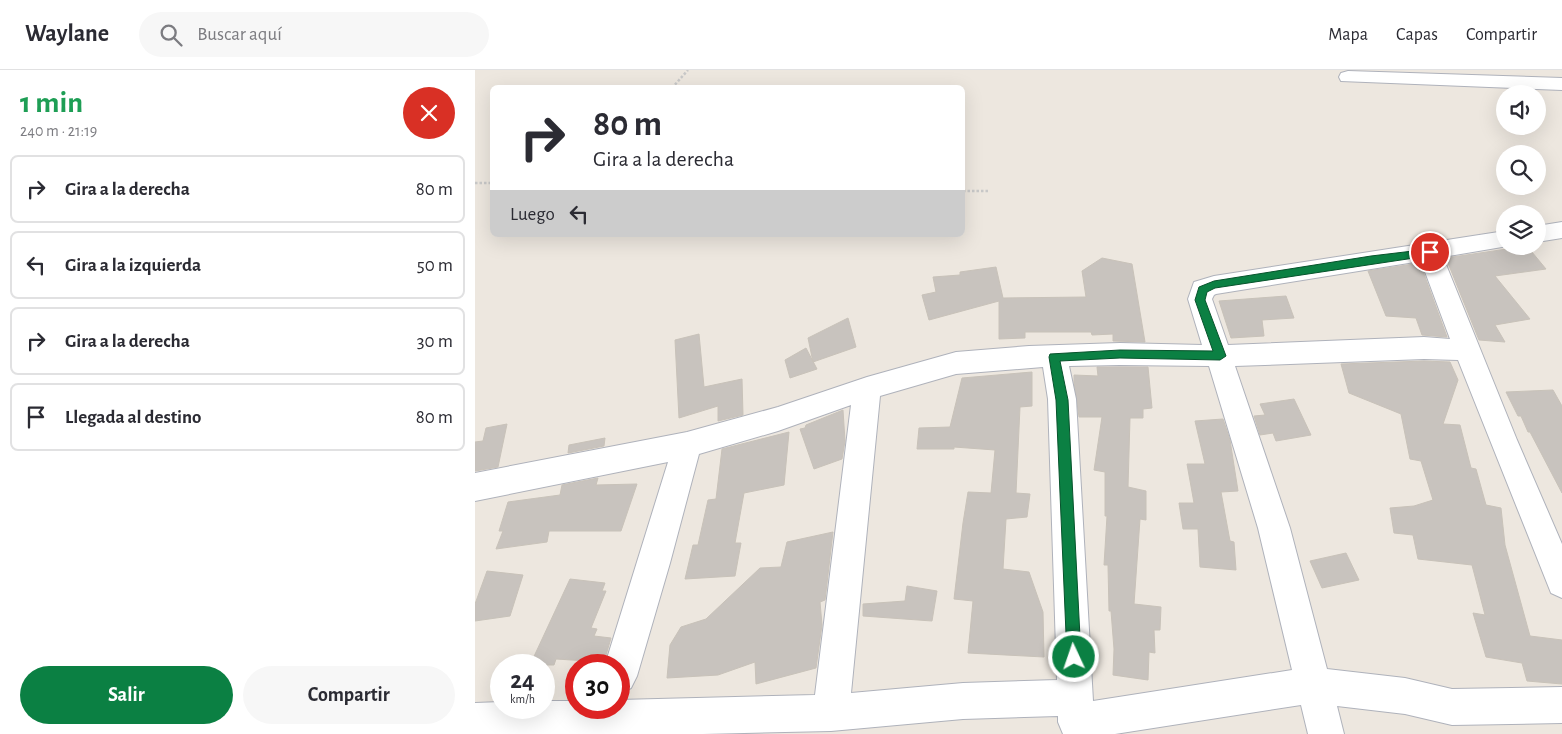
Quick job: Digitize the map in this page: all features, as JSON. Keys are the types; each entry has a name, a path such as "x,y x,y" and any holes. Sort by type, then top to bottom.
{"street":[{"path":"1348,78 1562,84"},
{"path":"1546,233 1562,230"},
{"path":"1326,734 1275,528 1200,300 1203,289 1223,283 1496,241"},
{"path":"1430,252 1467,350 1562,582"},
{"path":"478,493 687,445 778,419 867,388 956,363 1029,357 1120,354 1220,356 1424,348 1467,350"},
{"path":"1054,357 1062,400 1076,718"},
{"path":"831,713 867,388"},
{"path":"626,654 687,445"},
{"path":"630,713 831,713 963,700 1076,718 1313,686 1405,696 1452,707 1562,705"},
{"path":"475,721 565,716"}],"path":[{"path":"674,85 687,70"},
{"path":"475,183 490,183"},
{"path":"965,191 990,191"}],"building":[{"path":"1496,251 1496,255 1534,255 1546,269 1495,276 1530,319 1495,325 1505,342 1479,340 1446,258"},
{"path":"1102,258 1132,264 1145,342 1113,341 1113,334 1092,335 1091,332 1025,332 1025,338 999,339 999,301 929,320 922,295 936,292 933,277 960,275 960,272 996,267 1003,298 1086,297 1082,271"},
{"path":"1420,263 1447,337 1422,335 1416,318 1386,316 1368,271"},
{"path":"1286,296 1294,318 1262,320 1264,336 1231,338 1219,301"},
{"path":"848,318 856,347 813,362 808,338"},
{"path":"699,334 704,387 742,379 743,415 718,421 718,406 679,418 675,340"},
{"path":"806,348 817,369 790,378 785,360"},
{"path":"1450,362 1458,380 1443,424 1460,425 1471,468 1476,469 1486,505 1501,508 1505,545 1530,636 1562,640 1562,684 1527,681 1522,663 1486,657 1473,613 1485,615 1472,565 1418,559 1413,535 1394,533 1390,508 1414,506 1433,500 1421,461 1410,459 1401,414 1349,393 1341,364"},
{"path":"1097,367 1148,367 1152,408 1143,409 1143,418 1130,418 1128,487 1146,491 1146,520 1140,519 1134,604 1161,607 1160,630 1154,630 1155,653 1149,652 1148,680 1113,675 1114,649 1111,611 1109,611 1108,565 1104,565 1107,516 1105,516 1105,472 1094,470 1102,417 1079,417 1074,382 1074,375 1098,376"},
{"path":"1032,372 1032,406 1020,407 1016,493 1030,494 1027,517 1006,519 1003,569 1029,572 1043,612 1044,657 968,653 973,601 954,599 963,523 968,492 991,493 995,450 954,447 954,449 917,449 919,428 950,427 962,378"},
{"path":"1553,390 1562,406 1562,493 1530,432 1528,432 1521,416 1518,416 1506,392"},
{"path":"1294,399 1311,435 1276,441 1273,433 1260,435 1254,416 1265,415 1260,404"},
{"path":"843,410 845,441 842,459 814,469 800,429"},
{"path":"1223,419 1230,440 1238,491 1221,492 1230,541 1234,542 1236,570 1200,567 1198,529 1183,529 1179,503 1194,503 1187,464 1205,464 1195,421"},
{"path":"507,424 498,467 475,471 475,442 483,441 486,428"},
{"path":"789,432 784,485 744,493 735,543 741,543 735,576 685,579 693,545 698,545 708,500 716,499 722,449"},
{"path":"605,438 604,446 568,453 569,445"},
{"path":"598,478 596,485 637,484 621,531 549,531 547,542 496,549 503,531 499,531 508,502 560,495 562,485"},
{"path":"833,532 825,600 820,602 822,625 816,668 756,684 755,662 718,675 667,678 670,645 681,627 706,619 760,568 781,567 787,542"},
{"path":"1346,553 1359,580 1322,588 1310,561"},
{"path":"487,571 523,575 510,616 475,621 475,604"},
{"path":"570,579 605,583 602,591 606,591 591,628 597,629 594,636 611,638 606,654 565,654 565,660 556,659 555,662 555,654 535,654"},
{"path":"907,586 937,591 932,621 863,616 863,604 905,601"}],"route":[{"path":"1074,657 1062,400 1054,357 1120,354 1220,356 1200,300 1203,289 1214,285 1371,259 1430,252"}]}
